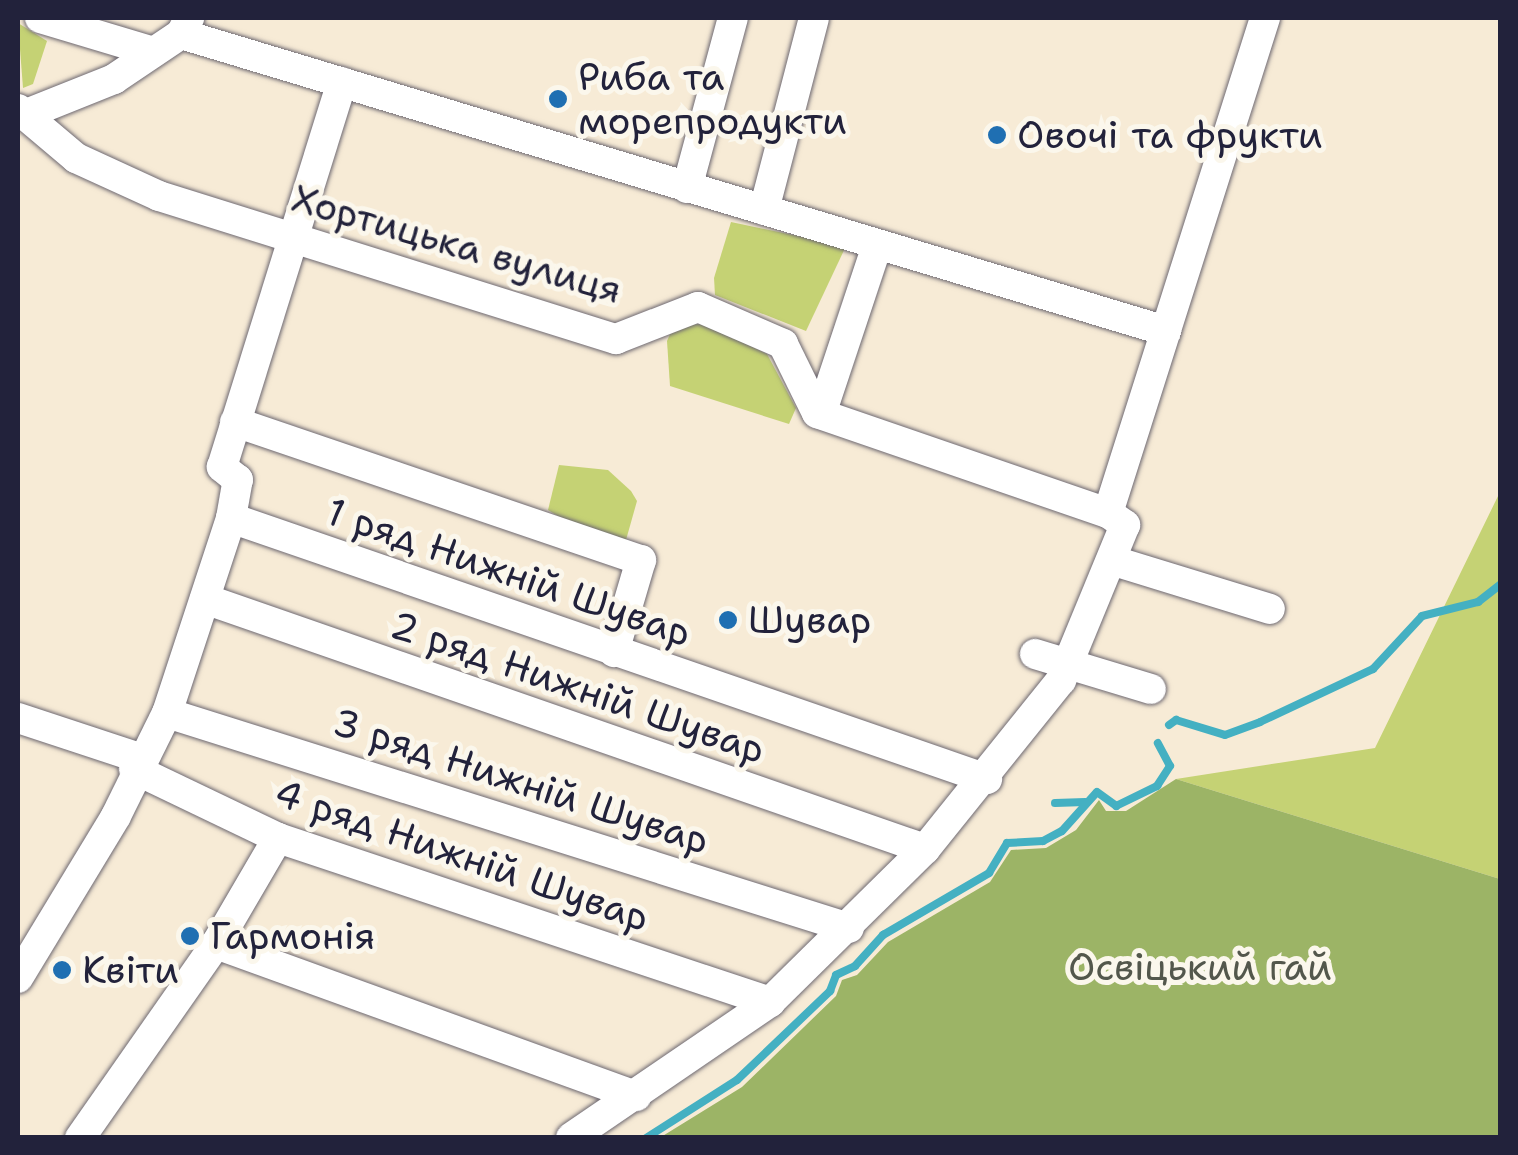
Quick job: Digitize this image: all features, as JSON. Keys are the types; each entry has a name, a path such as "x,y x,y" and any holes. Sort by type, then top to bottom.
{"lane":[{"path":"40,18 153,52"},
{"path":"687,188 732,18"},
{"path":"764,210 814,18"},
{"path":"1108,513 1266,18"},
{"path":"24,111 114,79 185,26 342,82 1166,331"},
{"path":"18,978 116,816 137,764 167,713 232,518 238,480 222,467 342,82"},
{"name":"Хортицька вулиця","path":"24,111 76,158 159,196 616,339 698,307 838,363"},
{"path":"821,414 877,246"},
{"path":"570,1138 770,1002 850,928 925,849 987,779 1068,664 1126,526 1108,513 821,414 809,403 784,344"},
{"path":"235,422 641,560 614,652"},
{"name":"1 ряд Нижній Шувар","path":"232,518 987,779"},
{"path":"1114,561 1270,609"},
{"name":"2 ряд Нижній Шувар","path":"205,599 925,849"},
{"path":"1036,654 1151,689"},
{"name":"3 ряд Нижній Шувар","path":"167,713 850,928"},
{"name":"4 ряд Нижній Шувар","path":"18,718 137,764 278,838 770,1002"},
{"path":"80,1138 216,944 278,838"},
{"path":"216,944 636,1096"}],"green space":[{"path":"18,23 47,41 33,84 23,88"},
{"path":"731,222 846,246 806,331 715,295 714,278"},
{"path":"706,324 767,354 796,408 789,424 670,386 667,341 674,325"},
{"path":"559,465 608,470 631,491 637,501 626,540 584,532 548,510"},
{"path":"1500,492 1500,879 1176,779 1375,748"},
{"name":"Освіцький гай","path":"1176,779 1500,879 1500,1137 661,1137 742,1087 836,996 842,980 857,975 888,942 990,882 1011,850 1046,848 1076,830 1099,800 1106,811 1126,811"}],"waterway":[{"path":"1169,725 1176,720 1225,735 1260,722 1373,669 1422,616 1478,602 1500,585"},
{"path":"646,1138 737,1080 830,991 836,975 855,966 883,935 989,873 1007,843 1043,841 1062,831 1097,792 1116,806 1157,786 1170,766 1158,743"},
{"path":"1055,803 1085,802"}],"place":[{"name":"Риба та морепродукти","path":"558,99"},
{"name":"Овочі та фрукти","path":"997,135"},
{"name":"Шувар","path":"728,620"},
{"name":"Гармонія","path":"190,936"},
{"name":"Квіти","path":"62,970"}]}
